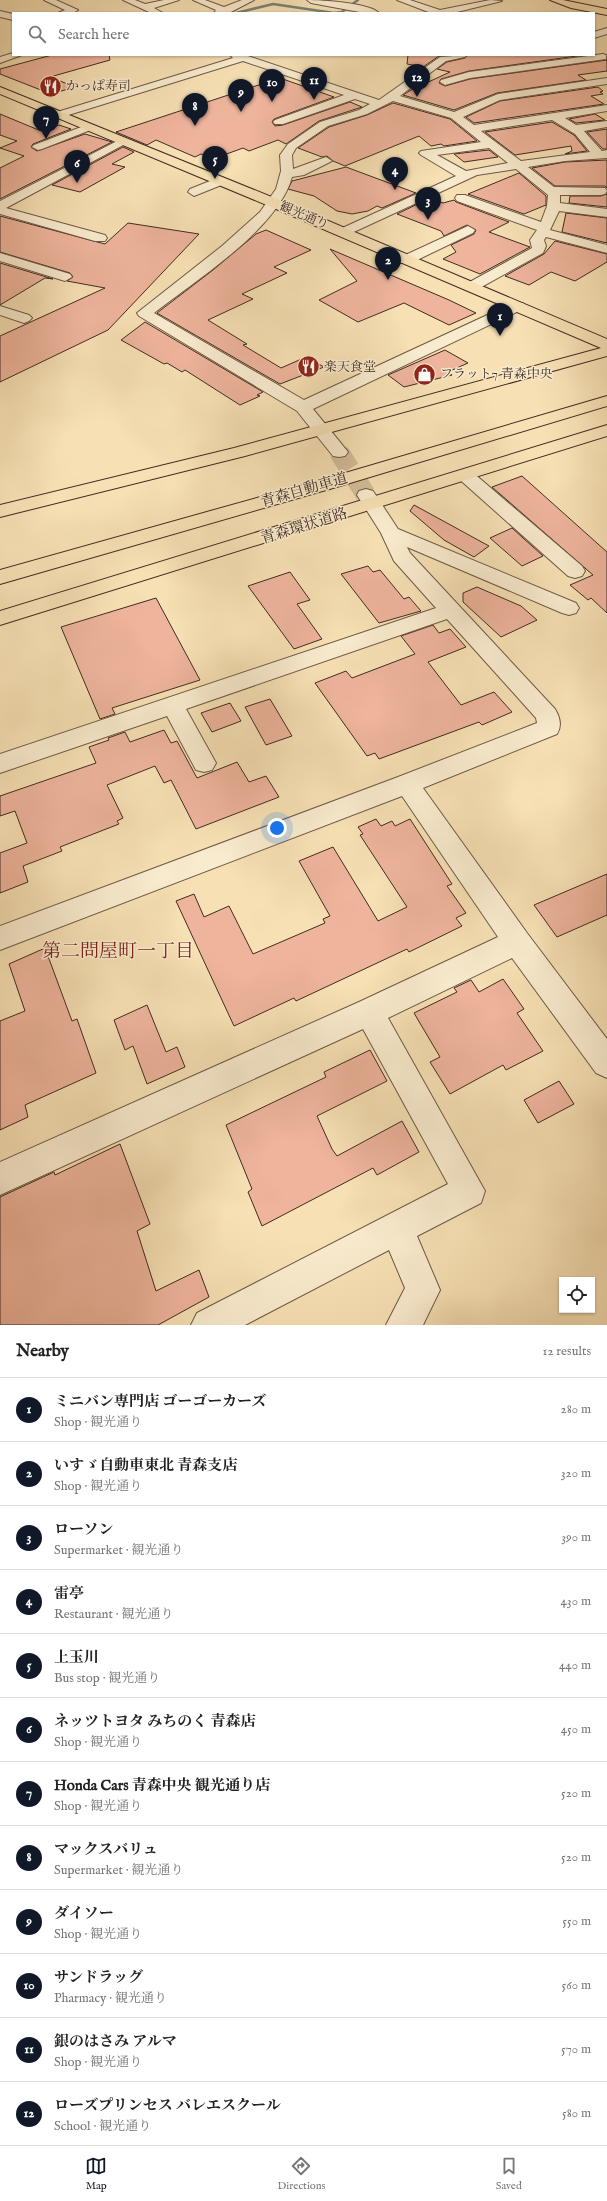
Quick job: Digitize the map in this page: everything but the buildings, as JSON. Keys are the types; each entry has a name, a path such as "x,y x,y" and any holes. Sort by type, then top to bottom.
{"main road":[{"path":"554,0 574,6 607,12"},
{"name":"観光通り","path":"0,90 518,306 607,345"},
{"path":"0,511 322,429 607,351"},
{"name":"青森自動車道","path":"0,577 327,484 607,400"},
{"name":"青森環状道路","path":"0,618 370,500 465,475 607,430"}],"street":[{"path":"48,0 74,10 66,12"},
{"path":"127,0 157,12"},
{"path":"145,7 175,0"},
{"path":"197,0 222,12 250,0"},
{"path":"311,0 354,7 372,12"},
{"path":"401,0 434,12"},
{"path":"442,12 498,1"},
{"path":"0,14 12,17"},
{"path":"596,21 607,16"},
{"path":"595,36 607,31"},
{"path":"0,60 14,56"},
{"path":"58,115 239,56 381,104"},
{"path":"339,452 303,407 265,383 144,313 220,247 265,215 274,204 282,189 286,174 287,152 315,129 331,120 363,112 381,104 443,59 457,56"},
{"path":"445,82 469,75 603,57"},
{"path":"424,73 459,88"},
{"path":"455,116 488,100 607,81"},
{"path":"473,94 488,100"},
{"path":"279,122 355,95"},
{"path":"392,97 455,116 552,191 555,199 543,230 537,240 539,246 538,250 471,287"},
{"path":"471,129 607,108"},
{"path":"554,116 575,129 603,154"},
{"path":"575,129 607,124"},
{"path":"38,147 89,127"},
{"path":"0,206 123,141"},
{"path":"466,176 424,153 491,144"},
{"path":"343,233 474,172 565,157 603,154"},
{"path":"286,174 300,172 326,161"},
{"path":"194,192 220,181"},
{"path":"552,191 601,191"},
{"path":"461,198 543,230 607,249"},
{"path":"553,206 607,213"},
{"path":"0,210 100,238"},
{"path":"406,260 468,230"},
{"path":"0,257 65,277"},
{"path":"303,407 518,306"},
{"path":"0,310 24,318"},
{"path":"465,475 575,571"},
{"path":"0,938 407,784 549,728 547,715 401,556 391,533 370,500"},
{"path":"391,533 569,608"},
{"path":"0,764 452,610"},
{"path":"172,705 204,762"},
{"path":"407,784 517,942 607,1063"},
{"path":"0,1179 369,1012 517,942"},
{"path":"209,1325 469,1191 369,1012"},
{"path":"397,1228 423,1290 404,1325"}],"waterway":[{"path":"351,5 358,0"},
{"path":"240,12 273,4 327,12"},
{"path":"342,12 348,7"}],"tunnel":[{"path":"339,452 366,495"}],"place":[{"name":"かっぱ寿司","path":"51,86"},
{"name":"ローズプリンセス バレエスクール","path":"417,97"},
{"name":"銀のはさみ アルマ","path":"314,100"},
{"name":"サンドラッグ","path":"272,102"},
{"name":"ダイソー","path":"241,112"},
{"name":"マックスバリュ","path":"195,126"},
{"name":"Honda Cars 青森中央 観光通り店","path":"46,139"},
{"name":"上玉川","path":"215,179"},
{"name":"ネッツトヨタ みちのく 青森店","path":"77,183"},
{"name":"雷亭","path":"395,190"},
{"name":"ローソン","path":"428,220"},
{"name":"いすゞ自動車東北 青森支店","path":"388,280"},
{"name":"ミニバン専門店 ゴーゴーカーズ","path":"500,336"},
{"name":"楽天食堂","path":"309,367"},
{"name":"フラット7 青森中央","path":"425,374"}],"district":[{"name":"第二問屋町一丁目","path":"118,952"}]}
